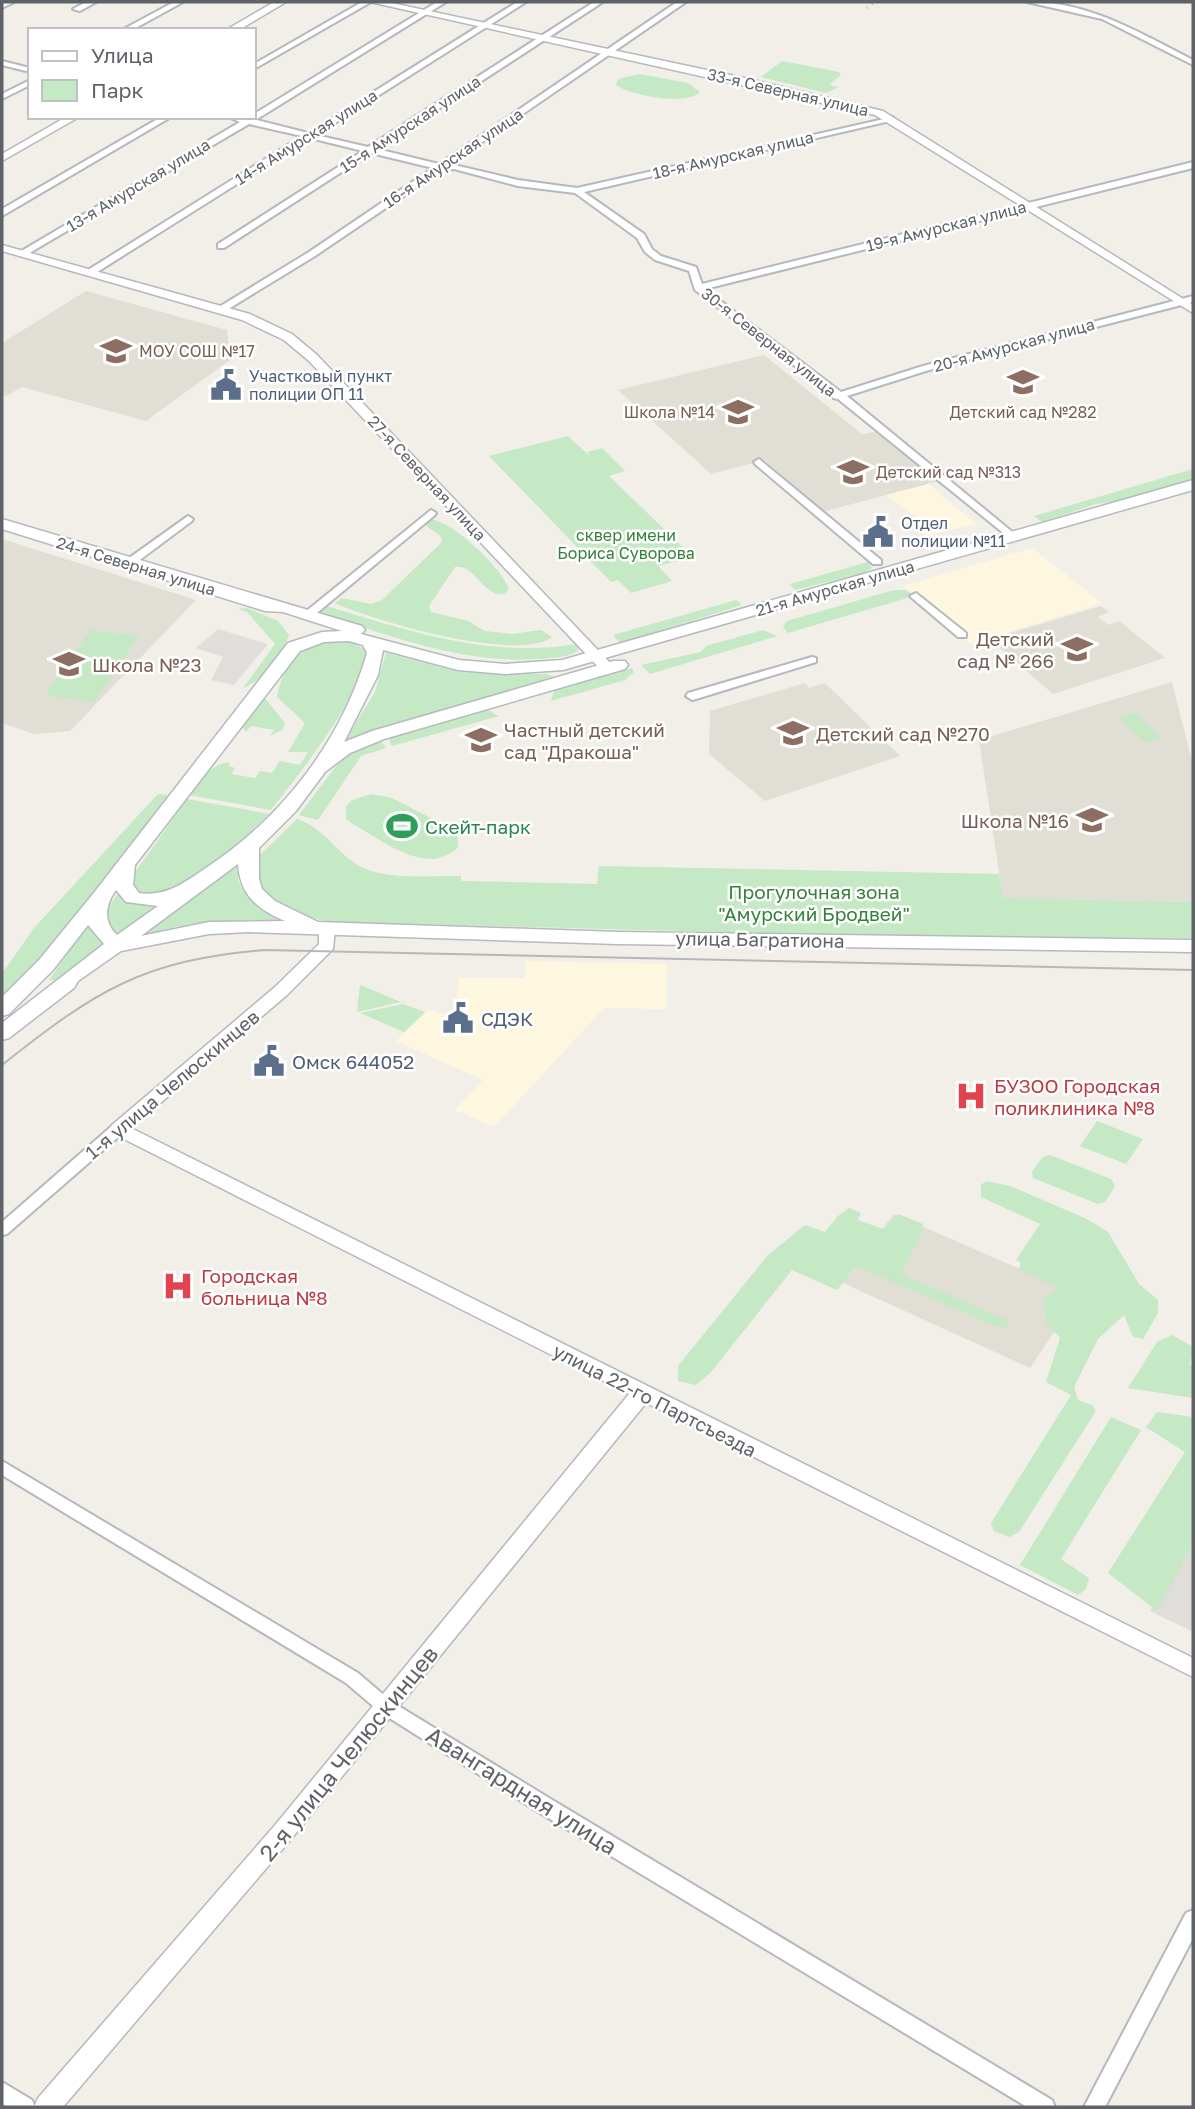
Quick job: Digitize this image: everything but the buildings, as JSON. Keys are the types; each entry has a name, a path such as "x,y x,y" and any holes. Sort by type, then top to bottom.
{"main road":[{"name":"21-я Амурская улица","path":"602,663 1012,537 1193,485"},
{"name":"21-я Амурская улица","path":"602,663 634,661 1193,496"},
{"name":"24-я Северная улица","path":"2,524 271,607 284,607 358,630 364,638 426,659 482,668 548,668 602,663"},
{"path":"271,607 293,629 294,647"},
{"path":"2,1009 46,965 126,866 294,647 322,636 364,638 376,648 372,670 362,694 318,768 274,825 250,847 189,889 154,901 133,898 123,886 126,866"},
{"path":"318,768 344,749 378,735 602,663"},
{"path":"250,847 247,879 255,893 280,912 327,930"},
{"path":"2,1033 70,977 181,899 189,889"},
{"path":"100,898 97,917 99,929 119,944 144,944"},
{"name":"улица Багратиона","path":"144,944 183,933 230,926 1193,946"},
{"path":"66,983 79,981 144,944"}],"street":[{"path":"2,6 10,2"},
{"path":"77,9 92,2"},
{"path":"130,28 179,2"},
{"path":"235,28 281,2"},
{"path":"256,66 367,2"},
{"name":"33-я Северная улица","path":"375,2 831,100 890,119 1193,310"},
{"name":"13-я Амурская улица","path":"256,115 442,2"},
{"name":"14-я Амурская улица","path":"91,272 522,2"},
{"name":"15-я Амурская улица","path":"221,246 599,2"},
{"name":"16-я Амурская улица","path":"222,309 269,277 312,254 682,2"},
{"path":"1031,2 1104,17 1193,63"},
{"path":"1175,53 1192,48"},
{"path":"2,63 28,70"},
{"path":"2,97 28,83"},
{"path":"2,158 70,119"},
{"path":"2,213 164,119"},
{"name":"13-я Амурская улица","path":"23,253 249,119"},
{"name":"30-я Северная улица","path":"254,119 308,135 441,167 454,166 554,190 577,191 641,236 648,250 658,258 693,269 698,288 878,425 1012,537"},
{"name":"18-я Амурская улица","path":"577,191 890,119"},
{"name":"19-я Амурская улица","path":"698,288 1193,165"},
{"name":"27-я Северная улица","path":"2,248 222,309 269,326 288,337 313,358 602,663"},
{"name":"20-я Амурская улица","path":"837,396 926,368 1193,299"},
{"path":"760,462 877,562"},
{"path":"309,615 431,513"},
{"path":"129,564 188,519"},
{"path":"916,596 962,635"},
{"path":"692,696 812,660"},
{"name":"1-я улица Челюскинцев","path":"2,1230 298,975 327,945 327,930"},
{"name":"улица 22-го Партсъезда","path":"118,1129 1193,1668"},
{"name":"2-я улица Челюскинцев","path":"47,2107 154,1986 642,1393"},
{"name":"Авангардная улица","path":"2,1468 352,1678 386,1707 1045,2107"},
{"path":"1094,2107 1193,1919"},
{"path":"2,2092 25,2107"}],"shaded area":[{"name":"МОУ СОШ №17","path":"86,291 227,330 230,360 146,421 22,387 6,396 2,395 2,343"},
{"name":"Школа №14","path":"764,355 862,434 881,431 939,481 822,512 765,460 711,474 618,390"},
{"path":"928,483 977,524 926,536 911,518 915,516 886,495"},
{"name":"Школа №23","path":"2,539 196,600 70,731 34,734 2,723"},
{"path":"1032,548 1102,603 970,644 903,586"},
{"name":"Детский сад № 266","path":"1101,606 1109,612 1098,617 1109,625 1119,621 1165,658 1053,694 990,639"},
{"path":"218,629 268,644 234,685 211,680 223,657 196,648"},
{"name":"Школа №16","path":"1172,682 1193,765 1193,902 1003,898 979,740"},
{"name":"Детский сад №270","path":"805,683 809,688 825,683 900,756 765,801 709,754 710,711"},
{"path":"526,961 667,964 666,1009 604,1008 494,1127 455,1110 483,1080 396,1041 430,1009 445,1015 455,1010 459,978 524,978"},
{"path":"894,1214 1079,1295 1030,1368 821,1273 880,1232"},
{"path":"1193,1533 1193,1632 1150,1611"}],"green space":[{"path":"782,61 839,72 841,75 829,85 839,87 826,93 761,77"},
{"path":"639,74 688,83 700,92 684,98 659,98 634,93 616,85 618,79"},
{"name":"сквер имени Бориса Суворова","path":"568,436 594,460 587,452 602,448 625,471 609,476 693,557 658,566 672,581 631,593 618,580 611,582 489,456"},
{"path":"1193,469 1193,480 1124,500 1096,504 1042,522 1034,516"},
{"path":"428,519 449,527 474,546 496,569 509,589 504,594 496,594 468,570 455,567 429,606 431,612 468,621 485,631 512,634 541,630 552,637 535,644 479,642 412,629 335,603 342,598 371,604 382,600 442,542 440,535 423,521"},
{"path":"868,562 872,568 864,573 795,590 790,584"},
{"path":"894,590 906,590 914,596 788,633 783,627 787,621"},
{"path":"736,600 742,605 620,643 613,635"},
{"path":"323,605 448,640 511,648 577,644 579,649 573,654 549,658 464,655 410,642 329,616 321,612"},
{"path":"247,608 278,621 289,635 271,666 257,680 243,688 275,644 247,612 238,609"},
{"path":"91,630 139,636 94,702 45,695"},
{"path":"763,630 777,636 650,674 641,665 701,652 706,646"},
{"path":"345,640 365,649 365,663 358,683 330,731 271,810 189,795 206,774 217,766 230,762 228,766 235,768 231,774 255,778 260,771 272,773 280,761 300,765 308,752 288,752 305,723 277,697 281,682 293,658 305,647 316,642"},
{"path":"386,653 459,672 546,674 558,678 344,742 375,692"},
{"path":"632,668 634,672 625,680 551,701 554,691"},
{"path":"264,697 285,723 282,730 270,736 274,730 251,726 246,732 242,726"},
{"path":"488,710 499,716 392,746 389,740 394,735"},
{"path":"1135,713 1162,738 1146,743 1119,718"},
{"path":"379,739 386,748 361,756 318,820 299,815 343,757"},
{"path":"158,794 168,795 74,920 2,1001 2,974 34,928"},
{"name":"Скейт-парк","path":"372,794 392,798 450,828 457,833 458,847 446,856 419,858 391,846 346,819 346,806 352,800"},
{"path":"187,799 269,814 227,853 196,875 145,898 129,887 131,878"},
{"name":"Прогулочная зона \"Амурский Бродвей\"","path":"297,819 320,832 353,862 364,868 391,875 461,876 461,881 597,884 599,866 999,874 1003,898 1193,902 1193,938 843,935 332,922 292,911 258,887 257,861 260,855"},
{"path":"241,864 238,881 250,897 272,913 299,923 235,921 191,924 150,934 131,942"},
{"path":"118,893 136,904 163,903 118,937 110,933 105,913"},
{"path":"90,922 96,937 108,944 57,980 49,980"},
{"path":"360,985 401,1002 357,1012"},
{"path":"403,1004 425,1012 404,1032 360,1013"},
{"path":"1097,1121 1143,1139 1126,1164 1080,1146"},
{"path":"1050,1155 1111,1179 1115,1186 1105,1202 1098,1204 1033,1178 1032,1172 1043,1157"},
{"path":"986,1181 1010,1186 1087,1219 1108,1232 1139,1284 1158,1300 1158,1313 1143,1339 1133,1337 1124,1315 1098,1339 1074,1387 1078,1400 1092,1405 1096,1411 1019,1532 1009,1537 994,1531 991,1523 1071,1395 1046,1382 1060,1338 1046,1323 1043,1299 1059,1288 1019,1269 1021,1263 1016,1260 1040,1224 981,1197 981,1185"},
{"path":"849,1208 861,1213 858,1220 883,1229 898,1214 923,1224 920,1238 902,1271 908,1277 1009,1321 1006,1328 995,1326 856,1266 837,1290 792,1270 711,1372 696,1385 678,1381 678,1366 768,1255 805,1225 825,1232 838,1216"},
{"path":"1172,1335 1193,1347 1190,1365 1193,1367 1193,1398 1128,1388 1157,1342"},
{"path":"1157,1412 1193,1417 1193,1543 1157,1611 1108,1573 1185,1452 1146,1427"},
{"path":"1111,1417 1141,1430 1061,1559 1089,1578 1086,1589 1078,1595 1020,1565"}],"tram line":[{"path":"2,1065 65,1017 122,984 152,971 185,962 264,950 1193,970"}],"railway":[{"path":"867,8 875,2"}],"place":[{"name":"МОУ СОШ №17","path":"116,351"},
{"name":"Детский сад №282","path":"1023,382"},
{"name":"Участковый пункт полиции ОП 11","path":"226,385"},
{"name":"Школа №14","path":"738,412"},
{"name":"Детский сад №313","path":"853,472"},
{"name":"Отдел полиции №11","path":"878,532"},
{"name":"Детский сад № 266","path":"1077,649"},
{"name":"Школа №23","path":"69,664"},
{"name":"Детский сад №270","path":"793,733"},
{"name":"Частный детский сад \"Дракоша\"","path":"481,740"},
{"name":"Школа №16","path":"1092,820"},
{"name":"Скейт-парк","path":"402,826"},
{"name":"СДЭК","path":"458,1018"},
{"name":"Омск 644052","path":"269,1061"},
{"name":"БУЗОО Городская поликлиника №8","path":"971,1096"},
{"name":"Городская больница №8","path":"178,1286"}]}
